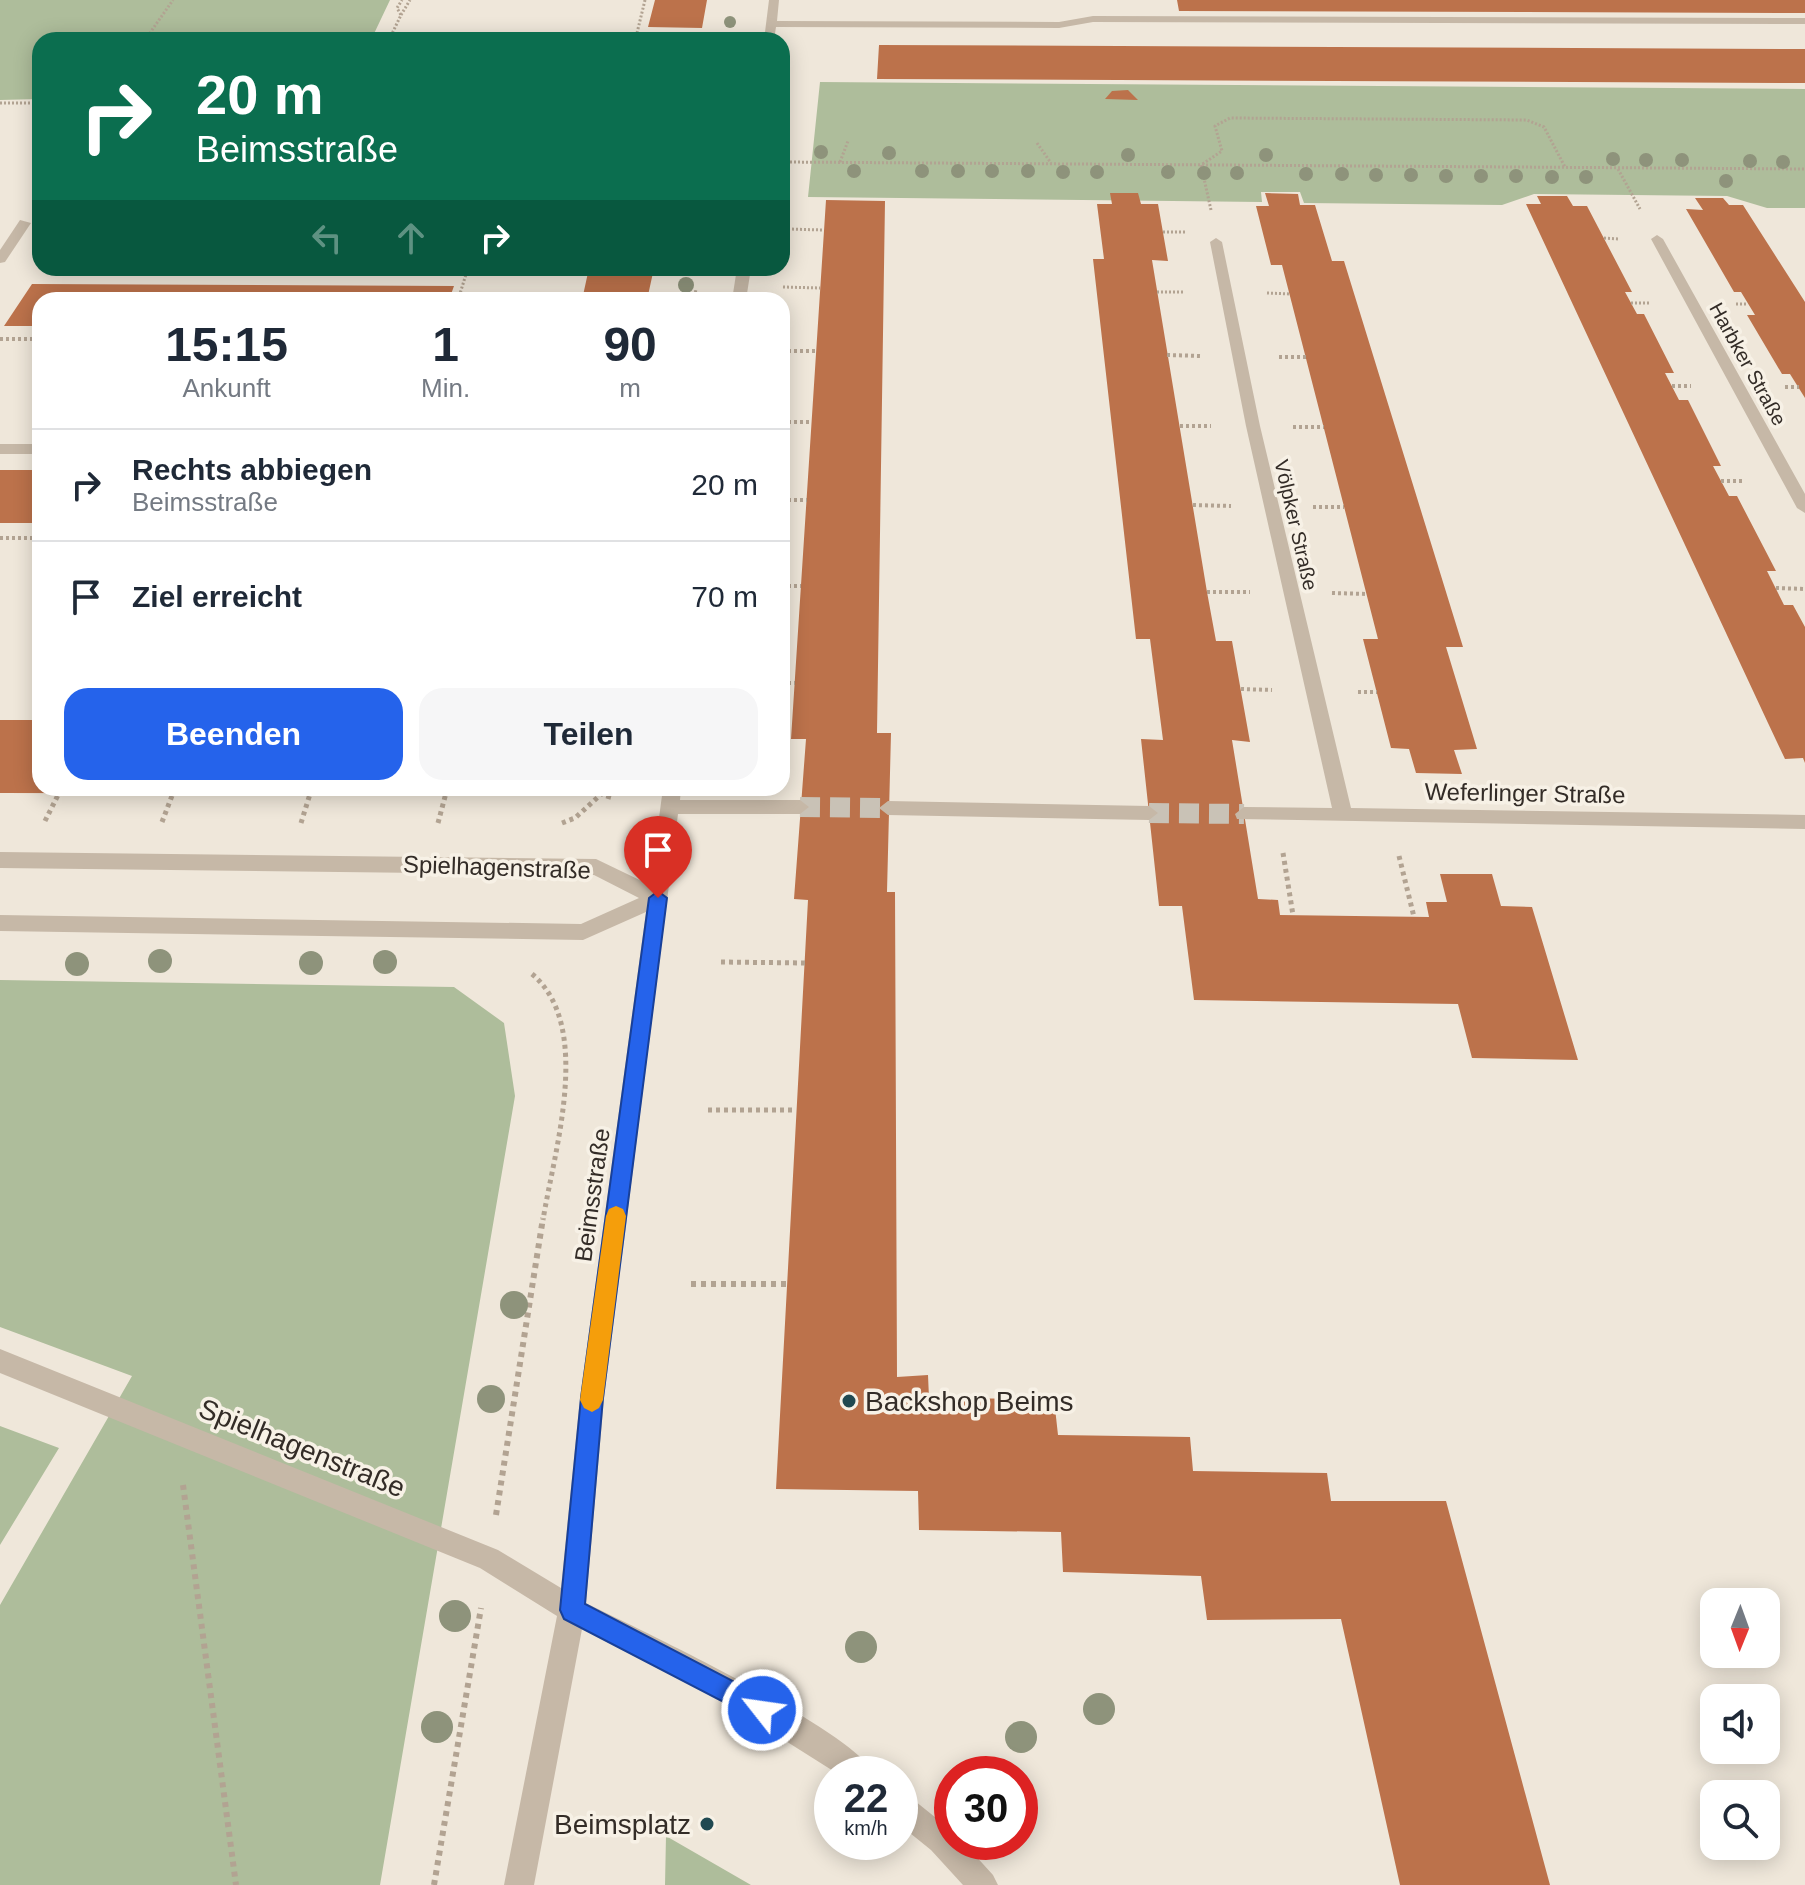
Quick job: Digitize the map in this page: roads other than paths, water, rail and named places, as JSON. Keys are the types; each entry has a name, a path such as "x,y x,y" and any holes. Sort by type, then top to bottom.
{"street":[{"path":"770,32 774,0"},
{"path":"771,24 1059,25 1093,14 1805,21"},
{"path":"0,259 25,223"},
{"name":"Harbker Straße","path":"1657,239 1805,508"},
{"name":"Völpker Straße","path":"1216,242 1253,426 1343,815"},
{"path":"0,449 32,449"},
{"path":"671,798 800,807"},
{"name":"Beimsstraße","path":"572,1610 592,1398 671,798"},
{"path":"888,808 1149,813"},
{"name":"Weferlinger Straße","path":"1244,814 1805,822"},
{"name":"Spielhagenstraße","path":"0,860 596,867 658,898"},
{"path":"0,923 583,932 658,898"},
{"name":"Spielhagenstraße","path":"0,1361 489,1559 572,1610"},
{"path":"519,1885 572,1610 739,1695 838,1756"},
{"path":"918,1821 941,1840 983,1885"}],"tunnel":[{"path":"800,807 888,808"},
{"path":"1149,813 1244,814"}],"place":[{"name":"Backshop Beims","path":"849,1401"},
{"name":"Beimsplatz","path":"707,1824"}]}
